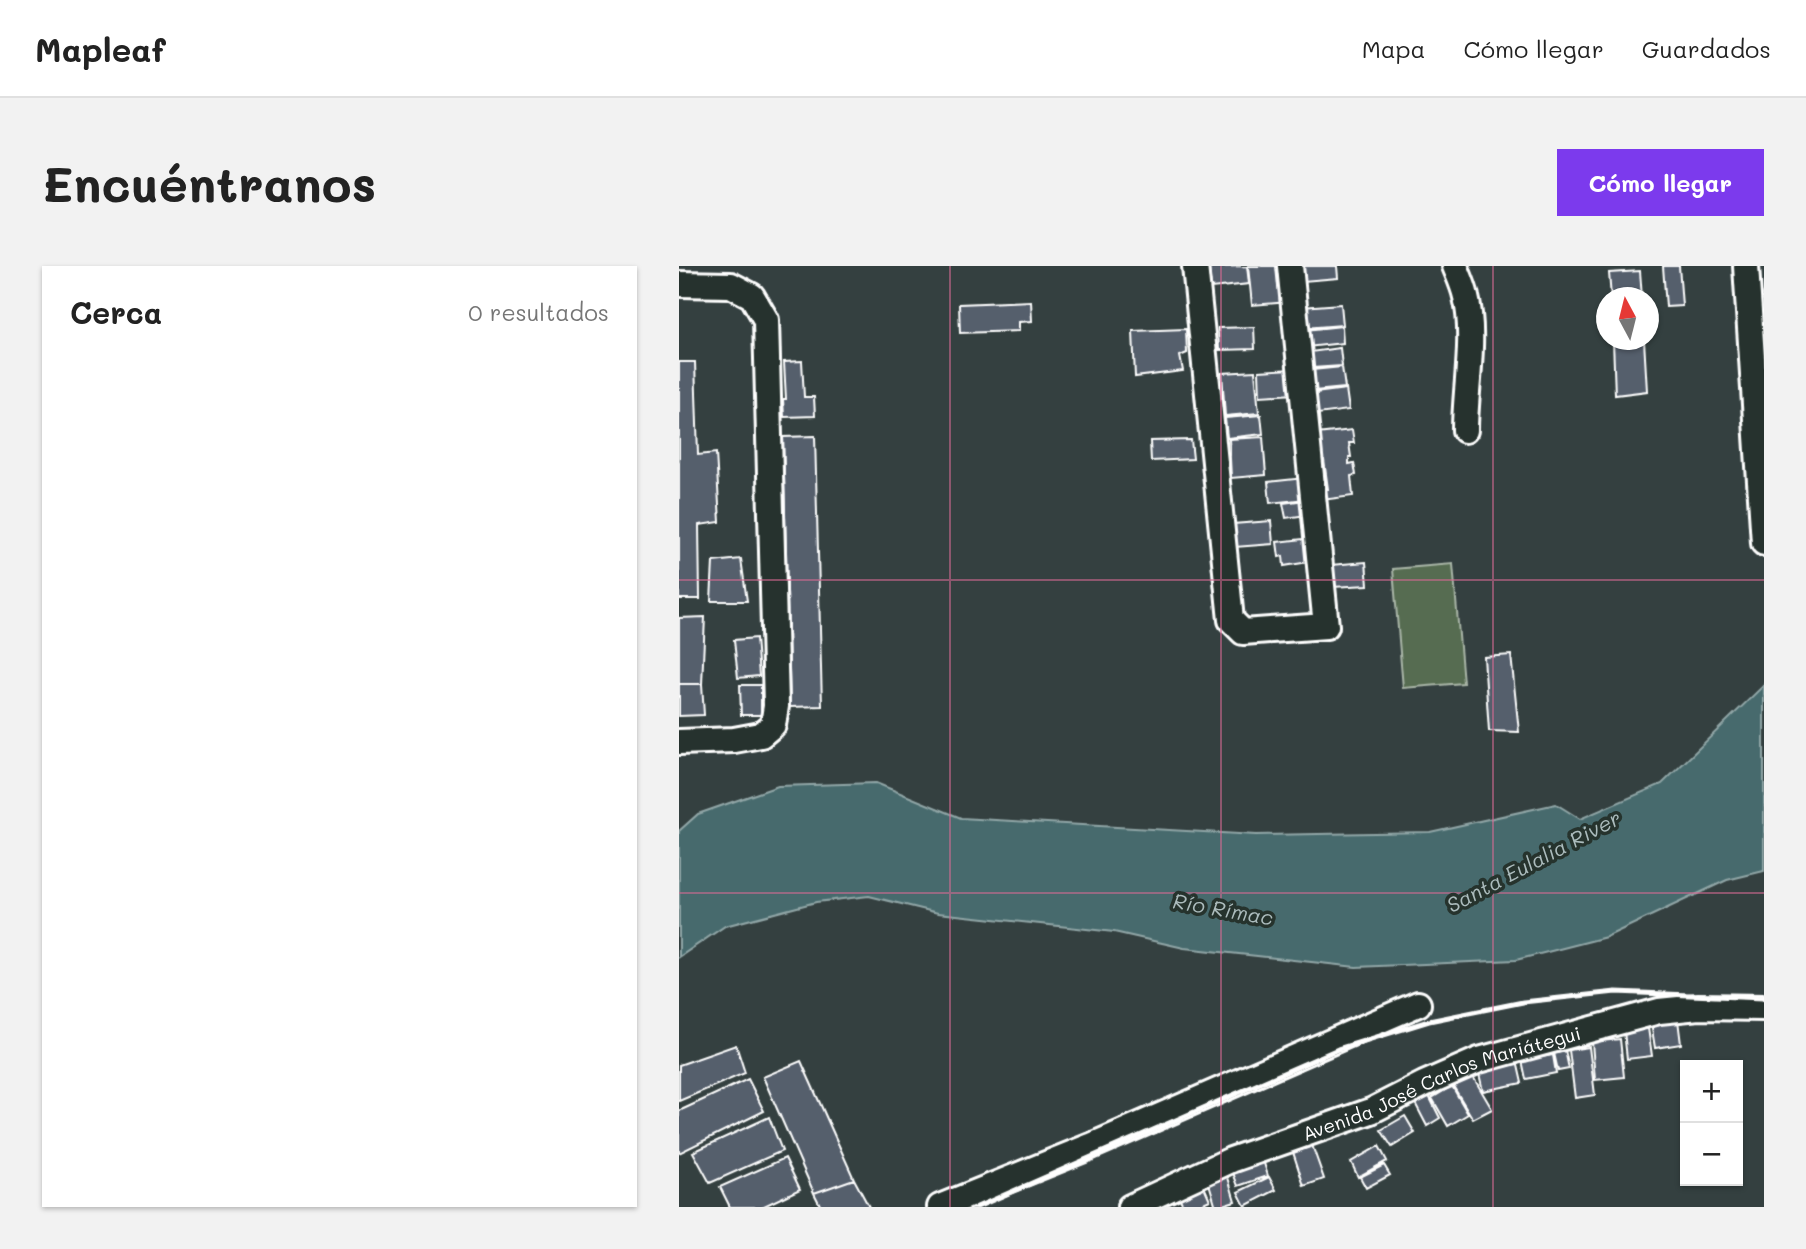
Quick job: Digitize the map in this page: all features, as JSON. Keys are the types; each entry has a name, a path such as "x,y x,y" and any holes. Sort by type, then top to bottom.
{"street":[{"path":"1195,266 1231,620 1243,632 1326,626 1290,266"},
{"path":"1455,266 1467,300 1469,342 1465,430"},
{"path":"1752,280 1760,409 1763,527"},
{"path":"679,284 731,285 752,296 766,320 776,706 773,724 761,735 734,740 679,742"},
{"path":"940,1207 1091,1146 1418,1004"},
{"name":"Avenida José Carlos Mariátegui","path":"1130,1207 1231,1160 1371,1111 1479,1060 1659,1011 1699,1007 1764,1008"}],"green space":[{"path":"1453,564 1463,683 1403,688 1393,569"}],"water":[{"path":"1764,685 1764,871 1727,880 1606,937 1516,960 1356,967 1184,948 1114,932 938,913 869,896 816,902 725,926 679,957 679,831 698,814 778,786 876,783 961,818 1256,835 1430,832 1556,804 1580,819 1662,784"}],"building":[{"path":"1247,266 1249,284 1211,288 1209,267"},
{"path":"1248,266 1285,266 1289,302 1252,305"},
{"path":"1301,266 1337,266 1338,278 1303,281"},
{"path":"1663,266 1679,266 1682,306 1666,307"},
{"path":"1640,271 1641,287 1610,287 1609,273"},
{"path":"1031,301 1032,321 1019,322 1019,331 960,333 959,304"},
{"path":"1341,304 1343,325 1304,328 1302,307"},
{"path":"1342,326 1343,343 1307,347 1305,330"},
{"path":"1254,327 1255,349 1219,350 1218,328"},
{"path":"1186,329 1187,353 1180,356 1183,371 1135,377 1133,331"},
{"path":"1340,348 1342,366 1312,368 1310,352"},
{"path":"1613,350 1645,350 1647,391 1615,395"},
{"path":"802,361 804,397 814,397 815,416 784,417 784,362"},
{"path":"679,362 695,362 698,455 716,453 720,522 699,525 700,599 679,599"},
{"path":"1342,367 1345,388 1314,391 1312,370"},
{"path":"1293,369 1295,394 1260,396 1259,371"},
{"path":"1255,371 1259,413 1225,416 1222,373"},
{"path":"1346,389 1349,410 1318,414 1315,393"},
{"path":"1261,415 1263,434 1227,438 1225,418"},
{"path":"1352,430 1354,443 1349,443 1349,464 1354,463 1356,475 1351,476 1353,496 1322,500 1321,489 1328,489 1324,460 1320,460 1317,434"},
{"path":"815,436 822,706 790,707 783,437"},
{"path":"1263,437 1266,475 1231,478 1229,439"},
{"path":"1191,440 1193,459 1151,461 1150,441"},
{"path":"1304,478 1306,499 1270,503 1268,482"},
{"path":"1305,500 1307,515 1286,518 1283,503"},
{"path":"1271,521 1273,544 1235,547 1233,524"},
{"path":"1312,538 1315,561 1284,566 1283,556 1279,557 1277,542"},
{"path":"741,559 747,601 711,601 713,562"},
{"path":"1366,562 1368,585 1332,587 1331,565"},
{"path":"705,617 702,684 679,684 679,618"},
{"path":"756,638 759,676 738,678 734,640"},
{"path":"1511,655 1519,732 1489,731 1484,657"},
{"path":"679,684 702,684 704,715 679,716"},
{"path":"740,685 761,685 761,715 741,715"},
{"path":"1678,1020 1681,1044 1655,1048 1651,1023"},
{"path":"1648,1028 1652,1056 1627,1059 1624,1031"},
{"path":"1620,1039 1624,1077 1595,1080 1592,1042"},
{"path":"736,1045 745,1073 679,1101 679,1065"},
{"path":"1589,1047 1595,1095 1575,1098 1569,1050"},
{"path":"1565,1050 1569,1069 1558,1071 1554,1053"},
{"path":"1553,1055 1556,1073 1526,1079 1522,1060"},
{"path":"801,1061 854,1179 814,1193 763,1077"},
{"path":"1517,1061 1522,1083 1483,1091 1478,1069"},
{"path":"1472,1075 1492,1109 1473,1119 1453,1086"},
{"path":"748,1079 764,1111 679,1153 679,1111"},
{"path":"1452,1086 1468,1114 1448,1126 1432,1098"},
{"path":"1429,1096 1440,1118 1427,1126 1415,1103"},
{"path":"1405,1116 1415,1133 1392,1147 1381,1130"},
{"path":"769,1117 782,1151 710,1183 693,1152"},
{"path":"1312,1145 1324,1179 1304,1186 1293,1152"},
{"path":"1379,1146 1387,1161 1358,1177 1351,1162"},
{"path":"785,1158 800,1189 762,1207 730,1207 720,1187"},
{"path":"1263,1160 1268,1176 1238,1186 1232,1170"},
{"path":"1384,1165 1390,1175 1366,1188 1360,1177"},
{"path":"1227,1174 1235,1201 1216,1207 1208,1180"},
{"path":"1269,1177 1276,1190 1245,1206 1238,1192"},
{"path":"854,1179 869,1207 821,1207 814,1193"},
{"path":"1203,1184 1210,1200 1203,1203 1205,1207 1184,1207 1178,1195"}],"railway":[{"path":"977,1207 1338,1049 1429,1021 1523,1002 1616,992 1764,998"}],"water label":[{"name":"Santa Eulalia River","path":"1534,862"},
{"name":"Río Rímac","path":"1223,910"}]}
